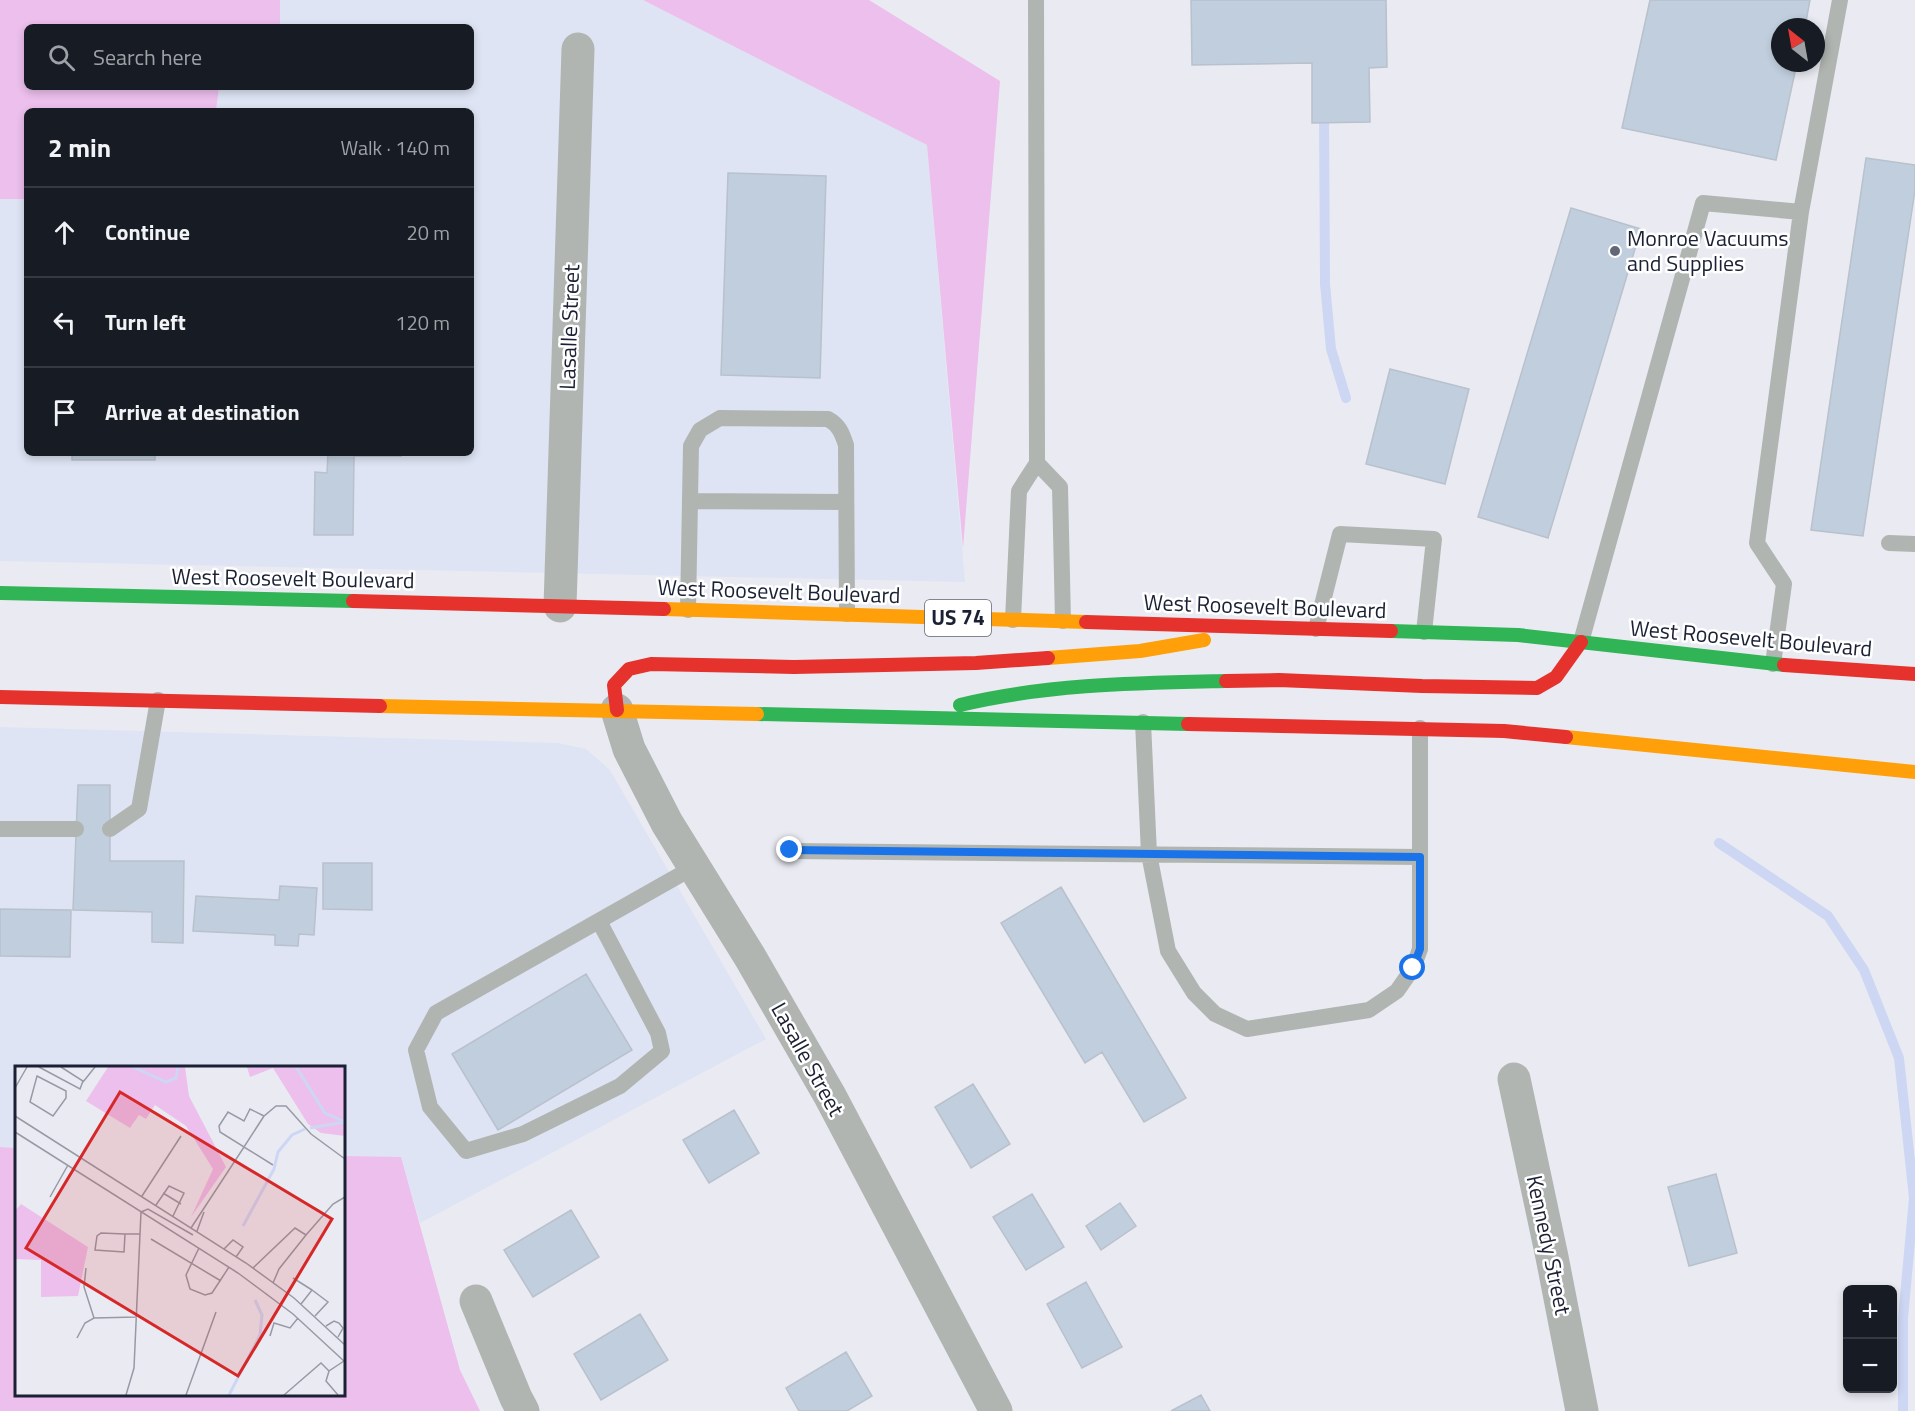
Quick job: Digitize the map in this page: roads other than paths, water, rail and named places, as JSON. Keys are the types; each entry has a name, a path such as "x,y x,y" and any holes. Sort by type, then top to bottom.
{"highway":[{"name":"West Roosevelt Boulevard","path":"0,593 560,606 1518,635 1773,664 1915,674"},
{"path":"617,710 614,685 629,669 651,664 794,667 976,663 1140,651 1283,628"},
{"path":"908,717 985,699 1056,689 1136,683 1279,681 1537,688 1556,677 1581,642"},
{"path":"0,697 1504,731 1915,772"}],"street":[{"name":"Lasalle Street","path":"560,606 578,48"},
{"name":"Lasalle Street","path":"617,710 629,749 667,823 750,957 830,1096 996,1411"},
{"name":"Kennedy Street","path":"1514,1079 1582,1411"},
{"path":"476,1301 523,1411"}],"lane":[{"path":"1013,620 1019,491 1037,463 1036,0"},
{"path":"1773,664 1785,584 1757,543 1801,212 1840,0"},
{"path":"1581,642 1703,203 1801,212"},
{"path":"688,610 691,446 700,430 720,418 816,418 828,419 834,423 841,432 846,445 847,614"},
{"path":"1037,463 1060,487 1063,621"},
{"path":"690,501 846,502"},
{"path":"1316,629 1340,534 1434,539 1424,632"},
{"path":"1889,543 1915,544"},
{"path":"110,829 139,809 158,700"},
{"path":"1143,722 1149,854 1168,951 1194,993 1215,1014 1247,1029 1369,1010 1397,991 1413,968 1420,949 1420,728"},
{"path":"0,829 76,829"},
{"path":"790,850 1420,857"},
{"path":"599,921 658,1033 662,1051 620,1086 523,1134 466,1150 430,1107 416,1050 436,1013 694,867"}],"waterway":[{"path":"1324,110 1325,284 1331,349 1346,398"},
{"path":"1719,843 1828,916 1864,970 1899,1058 1914,1198 1903,1318 1903,1411"}],"place":[{"name":"Monroe Vacuums and Supplies","path":"1615,251"}]}
